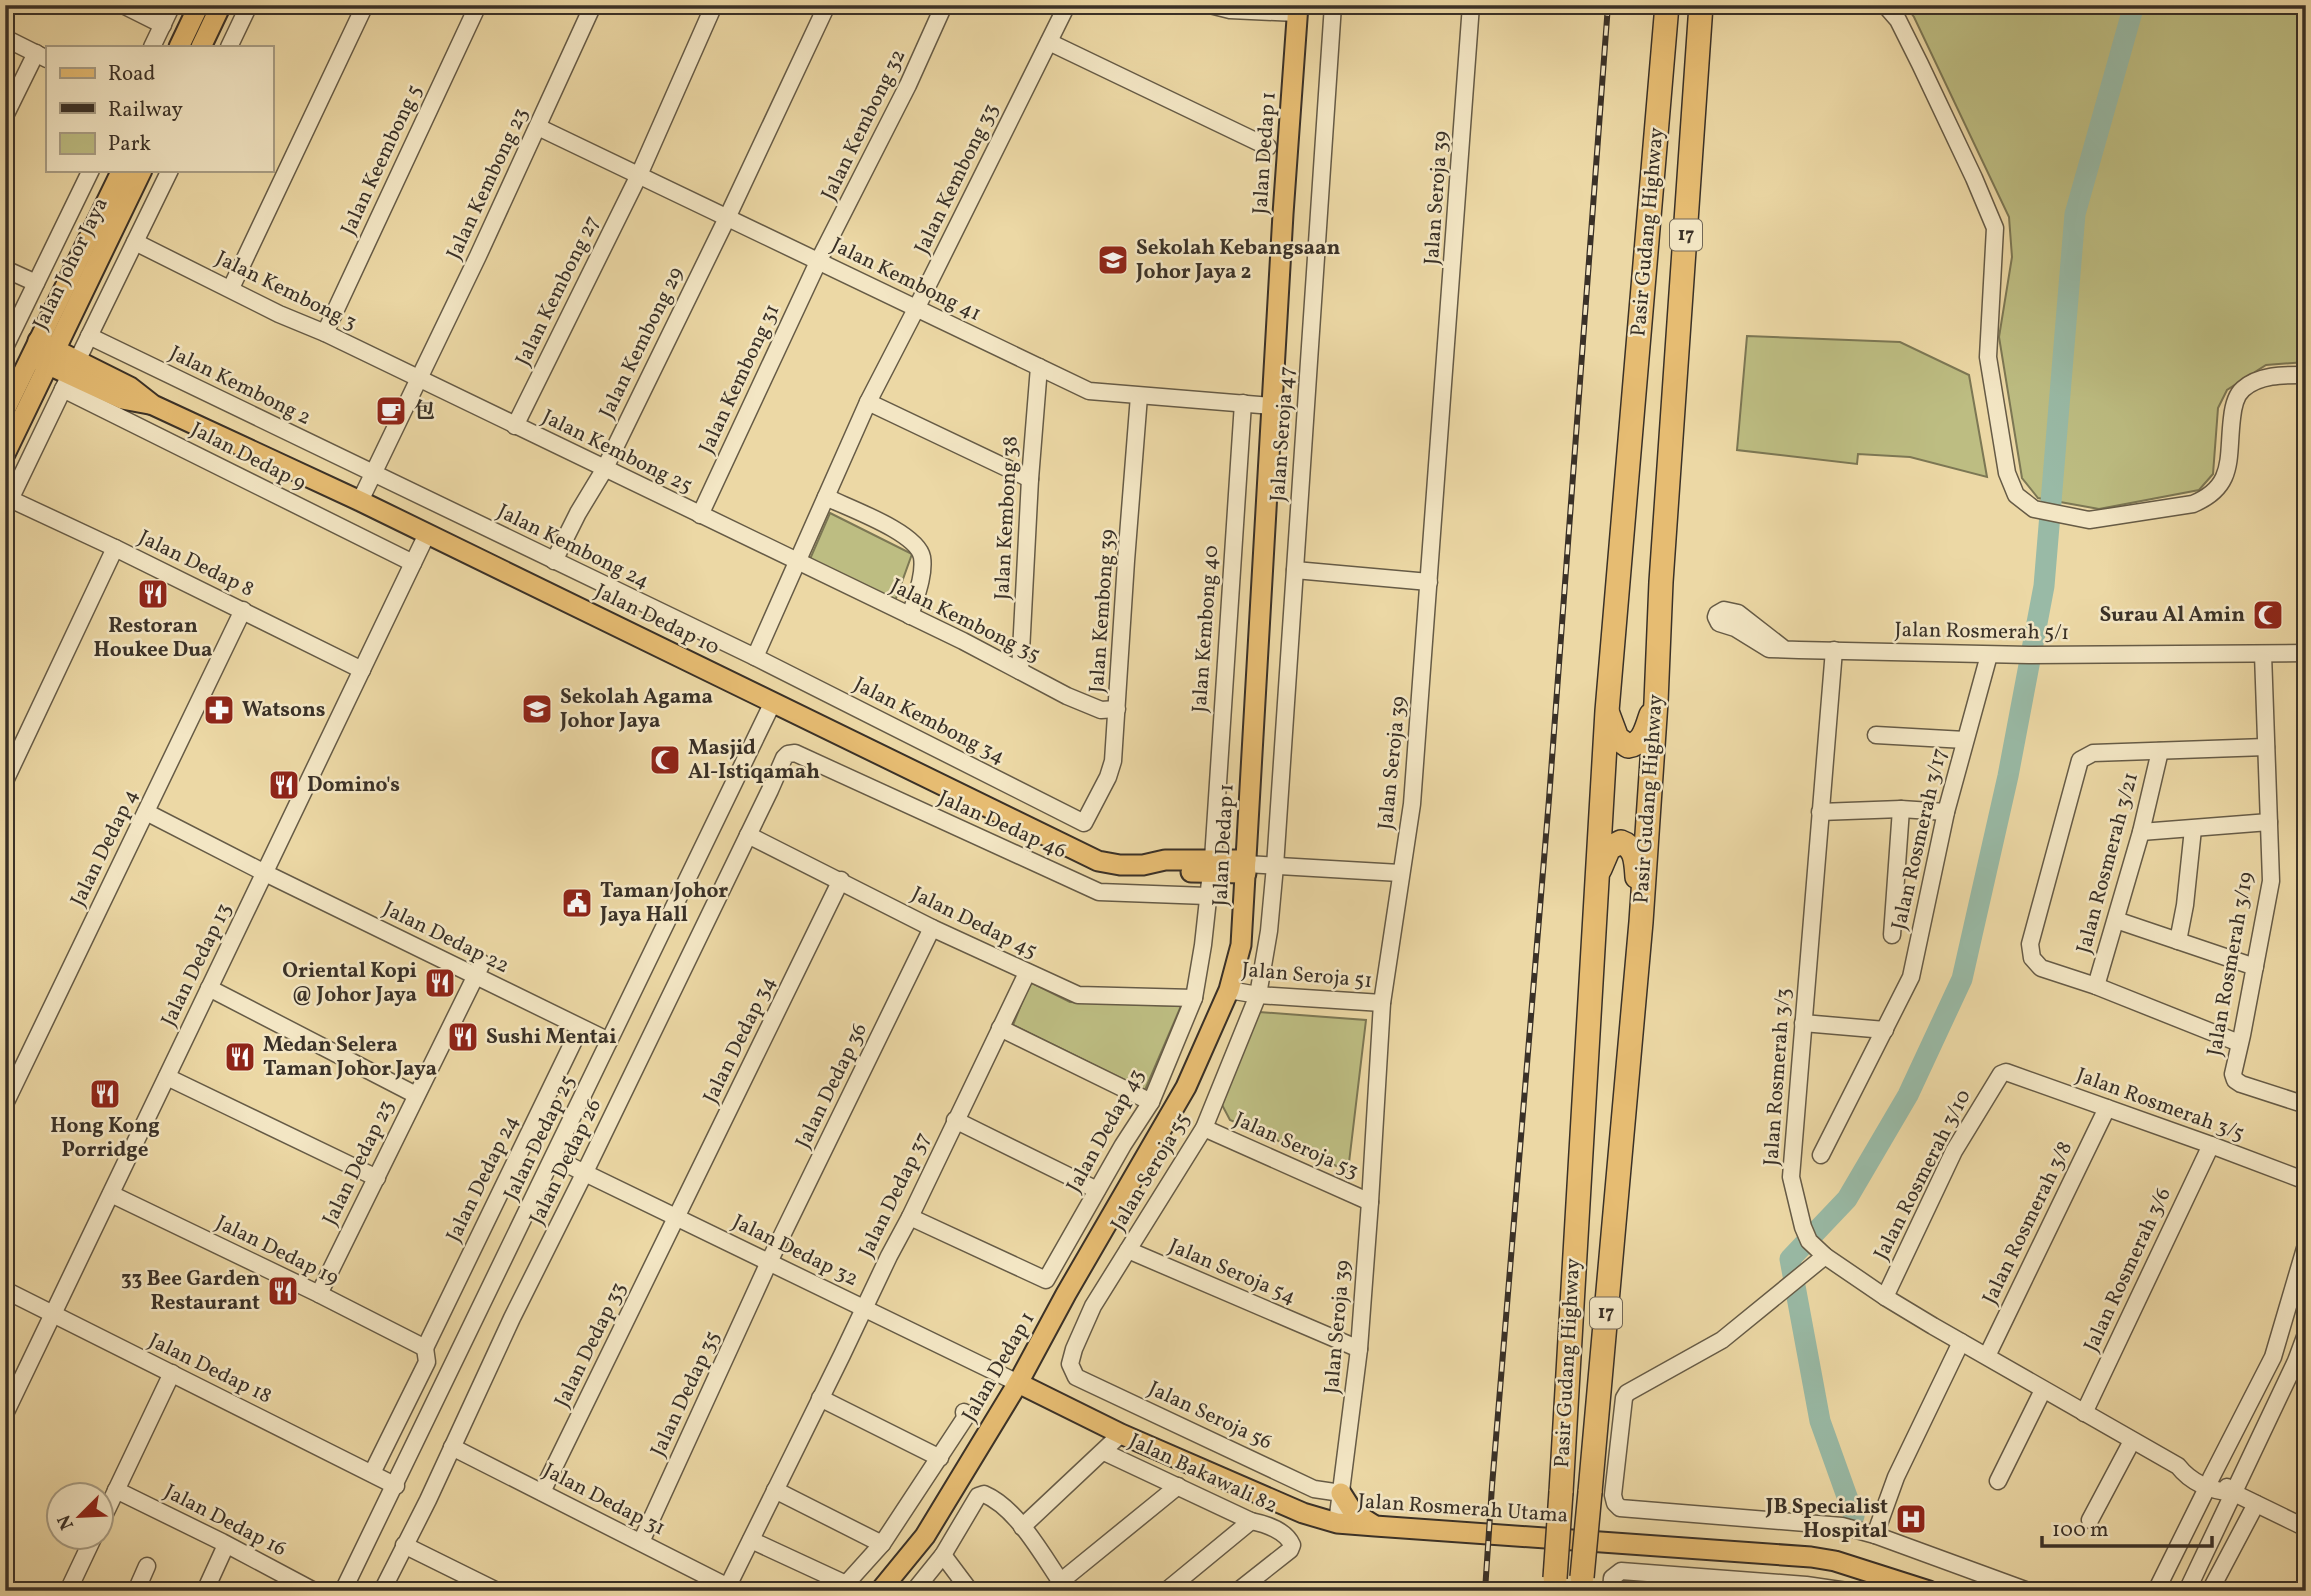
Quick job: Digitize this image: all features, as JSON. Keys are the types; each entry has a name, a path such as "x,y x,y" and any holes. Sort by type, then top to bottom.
{"highway":[{"name":"Pasir Gudang Highway","path":"1554,1584 1607,710 1667,5"},
{"name":"Pasir Gudang Highway","path":"1581,1584 1641,922 1661,582 1701,5"},
{"path":"1607,710 1617,738 1628,746 1635,745 1641,740 1656,702"},
{"path":"1596,881 1609,848 1621,842 1627,844 1635,860 1641,922"}],"main road":[{"path":"179,46 199,5"},
{"path":"201,46 221,5"},
{"name":"Jalan Dedap 1","path":"880,1591 925,1536 1018,1383 1066,1294 1186,1087 1229,990 1241,945 1283,214 1298,9"},
{"name":"Jalan Johor Jaya","path":"5,454 43,353 120,172"},
{"name":"Jalan Johor Jaya","path":"5,410 43,353 141,172"},
{"name":"Jalan Dedap 10","path":"43,353 70,375 122,399 153,405 360,501 1098,860 1120,865 1143,865 1166,872 1246,865"},
{"name":"Jalan Rosmerah Utama","path":"1018,1383 1121,1434 1303,1513 1337,1523 1811,1557 1835,1561 1907,1587 1929,1591"},
{"path":"1341,1493 1353,1512 1375,1526"}],"street":[{"path":"123,5 163,25"},
{"path":"152,46 172,5"},
{"path":"229,46 249,5"},
{"path":"230,288 365,5"},
{"name":"Jalan Keembong 5","path":"325,333 478,5"},
{"name":"Jalan Kembong 23","path":"360,501 593,5"},
{"path":"639,175 714,5"},
{"name":"Jalan Kembong 29","path":"554,561 604,470 827,5"},
{"name":"Jalan Kembong 32","path":"818,262 908,85 944,5"},
{"name":"Jalan Kembong 33","path":"755,657 868,402 1067,5"},
{"path":"1210,5 1230,10 1298,9"},
{"name":"Jalan Seroja 47","path":"1275,866 1333,5"},
{"name":"Jalan Seroja 39","path":"1337,1523 1359,1349 1382,1003 1412,804 1471,5"},
{"path":"1885,5 1898,20 1920,64 1975,178 1995,228 1988,357 2007,473 2016,495 2034,509 2089,520 2193,504 2218,488 2226,476 2234,404 2243,389 2260,380 2279,375 2306,375"},
{"path":"5,38 42,56 5,116"},
{"path":"1049,42 1268,148"},
{"name":"Jalan Kembong 41","path":"538,127 1088,391 1273,407"},
{"path":"5,346 90,172"},
{"path":"8,504 169,172"},
{"name":"Jalan Kembong 27","path":"515,426 639,175"},
{"name":"Jalan Kembong 3","path":"135,242 279,314 325,333 419,379"},
{"name":"Jalan Kembong 31","path":"700,515 818,262"},
{"path":"5,269 36,283"},
{"name":"Jalan Kembong 2","path":"89,336 373,474"},
{"name":"Jalan Kembong 38","path":"1020,671 1038,367"},
{"name":"Jalan Dedap 9","path":"70,375 413,563"},
{"name":"Jalan Kembong 25","path":"419,379 797,562"},
{"name":"Jalan Kembong 39","path":"1084,823 1108,777 1113,761 1139,396"},
{"path":"868,402 1030,479"},
{"name":"Jalan Kembong 40","path":"1212,866 1243,403"},
{"name":"Jalan Kembong 24","path":"373,474 755,657"},
{"path":"826,497 903,534 917,547 922,556 922,569 910,616"},
{"name":"Jalan Dedap 8","path":"8,504 115,548 362,670"},
{"name":"Jalan Dedap 13","path":"5,1414 427,534"},
{"path":"5,781 115,548"},
{"name":"Jalan Kembong 35","path":"797,562 1067,696 1101,710 1117,709"},
{"path":"1295,570 1429,582"},
{"name":"Jalan Dedap 4","path":"5,1104 243,611"},
{"name":"Jalan Rosmerah 5/1","path":"1783,648 1989,655 2306,653"},
{"name":"Jalan Rosmerah 3/3","path":"1835,650 1791,1177 1806,1234 1825,1256 1885,1297 2178,1466 2186,1477 2234,1493 2306,1528"},
{"name":"Jalan Rosmerah 3/19","path":"2263,654 2270,881 2233,1074 2235,1080 2306,1105"},
{"name":"Jalan Rosmerah 3/17","path":"1821,1155 1911,977 1946,812 1989,655"},
{"name":"Jalan Kembong 34","path":"755,657 1084,823"},
{"name":"Jalan Dedap 25","path":"343,1591 774,702"},
{"path":"1876,735 1965,740"},
{"path":"2239,1043 2096,986 2041,968 2030,951 2077,766 2085,756 2093,753 2266,747"},
{"name":"Jalan Rosmerah 3/21","path":"2096,986 2141,832 2160,751"},
{"name":"Jalan Dedap 46","path":"788,754 795,753 1099,892 1207,896"},
{"name":"Jalan Dedap 26","path":"382,1591 428,1500 512,1318 788,754"},
{"path":"1892,935 1901,809"},
{"path":"1820,812 1901,809 1946,812"},
{"name":"Jalan Dedap 22","path":"146,812 265,873 478,969 609,1041"},
{"path":"2141,832 2269,822"},
{"path":"2178,941 2185,905 2193,829"},
{"name":"Jalan Dedap 45","path":"748,835 932,928 1078,995 1194,998"},
{"path":"1246,865 1400,873"},
{"name":"Jalan Dedap 43","path":"910,1217 1046,1280 1097,1189 1151,1102 1194,998 1212,866"},
{"name":"Jalan Seroja 55","path":"1070,1364 1093,1306 1204,1128 1258,995 1269,931 1275,866"},
{"name":"Jalan Dedap 34","path":"677,1217 841,880"},
{"path":"2116,920 2255,967"},
{"name":"Jalan Dedap 36","path":"769,1262 932,928"},
{"name":"Jalan Dedap 23","path":"319,1294 478,969"},
{"name":"Jalan Dedap 37","path":"732,1589 751,1540 1027,973"},
{"path":"209,988 416,1096"},
{"name":"Jalan Seroja 51","path":"1229,990 1258,995 1382,1003"},
{"path":"1803,1023 1885,1030"},
{"name":"Jalan Dedap 24","path":"372,1473 427,1362 425,1348 580,1027"},
{"path":"1000,1028 1151,1102"},
{"name":"Jalan Rosmerah 3/5","path":"2001,1074 2006,1072 2211,1144 2306,1181"},
{"name":"Jalan Rosmerah 3/10","path":"1885,1297 1954,1151 2001,1074"},
{"path":"167,1077 377,1178"},
{"name":"Jalan Rosmerah 3/8","path":"1987,1356 2107,1108"},
{"path":"955,1120 1097,1189"},
{"name":"Jalan Seroja 53","path":"1204,1128 1370,1202"},
{"name":"Jalan Rosmerah 3/6","path":"2084,1413 2211,1144"},
{"name":"Jalan Dedap 32","path":"554,1158 1018,1383"},
{"name":"Jalan Dedap 19","path":"111,1194 425,1348"},
{"name":"Jalan Dedap 33","path":"542,1492 677,1217"},
{"path":"2156,1591 2273,1357 2306,1245"},
{"name":"Jalan Seroja 54","path":"1128,1250 1359,1349"},
{"path":"1825,1256 1723,1340 1646,1380 1627,1393 1624,1398 1613,1495 1615,1503 1620,1508 1842,1526 1875,1535 2028,1591"},
{"name":"Jalan Dedap 35","path":"641,1542 769,1262"},
{"name":"Jalan Dedap 18","path":"5,1290 396,1486"},
{"path":"2187,1591 2296,1361 2306,1334"},
{"path":"1875,1535 1896,1477 1961,1342"},
{"name":"Jalan Seroja 56","path":"1070,1364 1076,1377 1314,1489 1341,1493"},
{"path":"116,1490 172,1373"},
{"path":"1998,1480 2043,1390"},
{"path":"820,1398 940,1458"},
{"path":"751,1540 846,1584 882,1544 965,1418 964,1412"},
{"path":"1022,1527 1121,1434"},
{"path":"2090,1520 2132,1441"},
{"name":"Jalan Dedap 31","path":"452,1447 732,1589"},
{"name":"Jalan Bakawali 82","path":"1104,1452 1251,1521 1266,1524 1289,1538 1292,1545 1283,1556 1238,1591"},
{"path":"914,1591 943,1555 978,1496 984,1494 998,1500 1022,1527 1064,1586 1178,1486"},
{"name":"Jalan Dedap 16","path":"116,1490 314,1591"},
{"path":"775,1490 882,1544"},
{"path":"2210,1591 2256,1504"},
{"path":"1166,1591 1251,1521"},
{"path":"205,1591 226,1545"},
{"path":"404,1545 497,1591"},
{"path":"68,1591 87,1550"},
{"path":"943,1555 970,1591"},
{"path":"136,1591 147,1566"},
{"path":"1611,1591 1612,1578 1621,1571 1847,1591"}],"green space":[{"path":"1905,5 2306,5 2306,362 2266,365 2227,390 2218,408 2213,474 2199,490 2099,509 2038,498 2022,478 1999,337 2012,257 2009,217 1914,17"},
{"path":"1747,336 1900,342 1969,375 1987,477 1910,457 1858,454 1857,464 1737,450"},
{"path":"830,513 912,554 895,601 810,559"},
{"path":"1030,982 1070,1002 1181,1006 1145,1090 1013,1025"},
{"path":"1259,1012 1366,1020 1348,1171 1230,1120 1221,1103"}],"waterway":[{"path":"1854,1516 1820,1421 1790,1259 1847,1199 1908,1095 1962,979 2008,776 2044,586 2075,214 2134,5"}],"railway":[{"path":"1485,1591 1549,799 1608,5"}],"place":[{"name":"Sekolah Kebangsaan Johor Jaya 2","path":"1113,260"},
{"name":"包","path":"391,411"},
{"name":"Restoran Houkee Dua","path":"153,594"},
{"name":"Surau Al Amin","path":"2268,615"},
{"name":"Sekolah Agama Johor Jaya","path":"537,709"},
{"name":"Watsons","path":"219,710"},
{"name":"Masjid Al-Istiqamah","path":"665,760"},
{"name":"Domino's","path":"284,785"},
{"name":"Taman Johor Jaya Hall","path":"577,903"},
{"name":"Oriental Kopi @ Johor Jaya","path":"440,983"},
{"name":"Sushi Mentai","path":"463,1037"},
{"name":"Medan Selera Taman Johor Jaya","path":"240,1057"},
{"name":"Hong Kong Porridge","path":"105,1094"},
{"name":"33 Bee Garden Restaurant","path":"283,1291"},
{"name":"JB Specialist Hospital","path":"1911,1519"}]}
